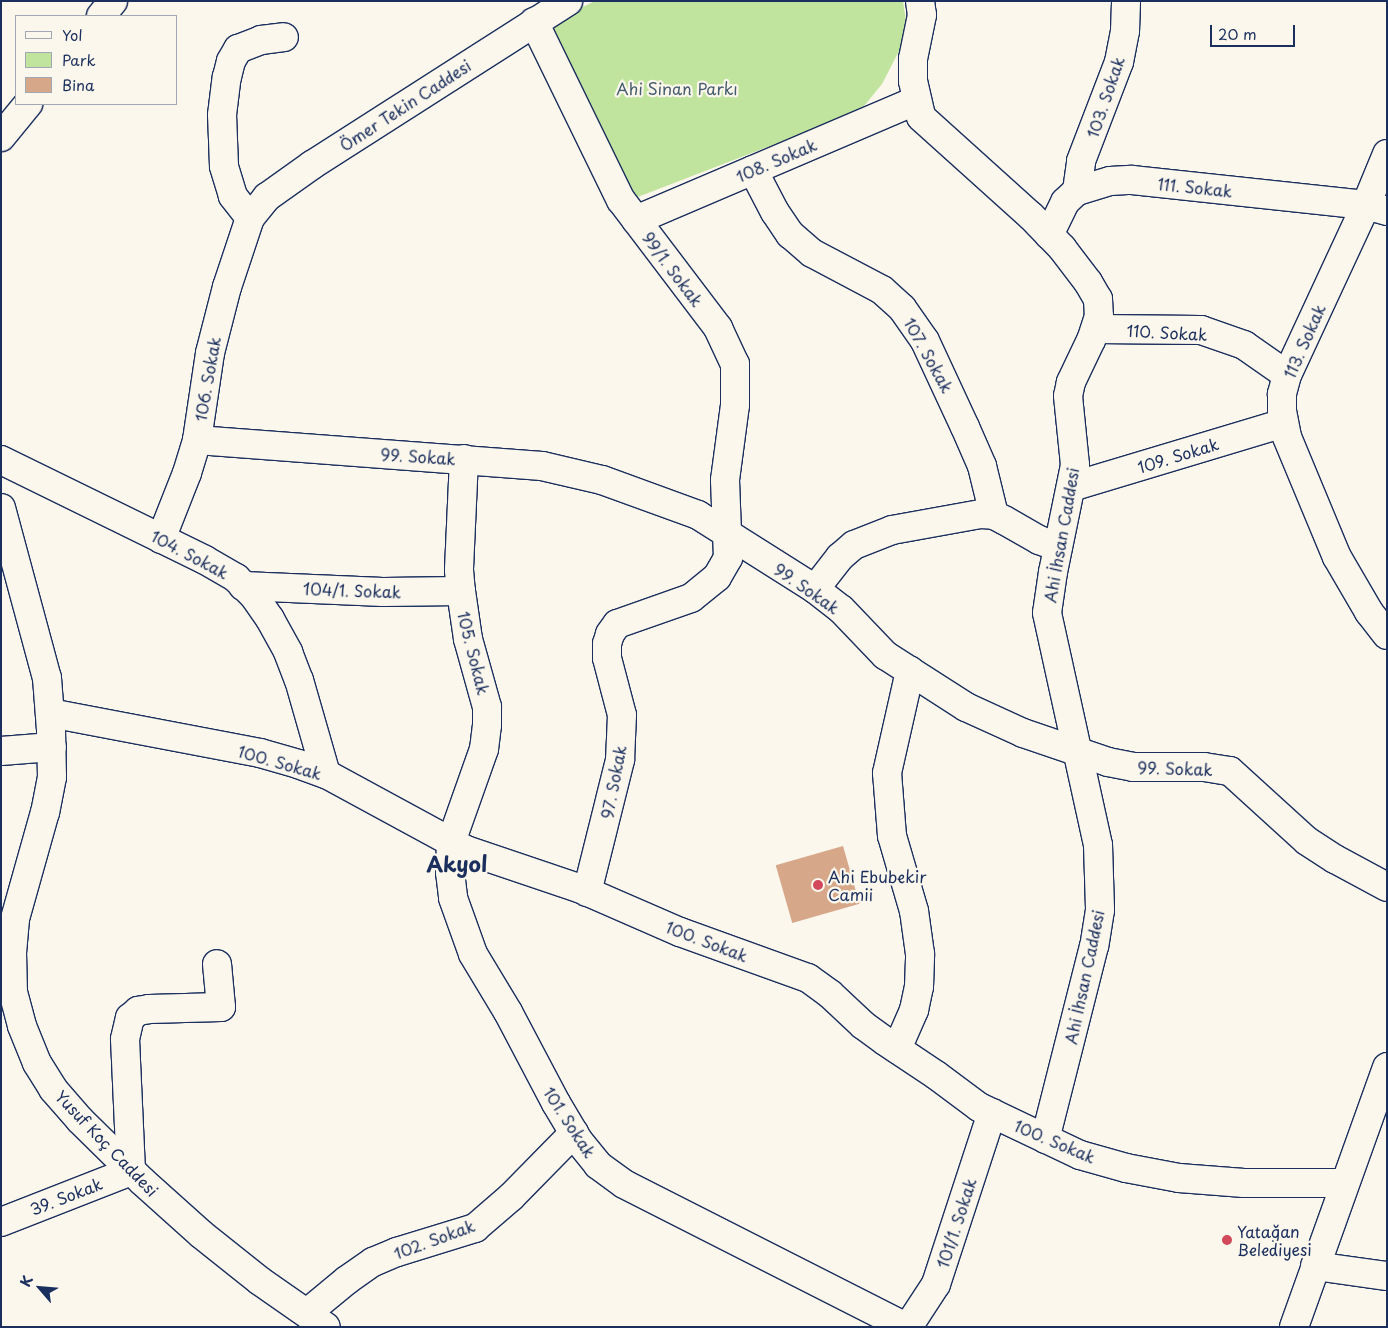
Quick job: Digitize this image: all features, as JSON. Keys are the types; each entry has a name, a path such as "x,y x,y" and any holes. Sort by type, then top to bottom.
{"street":[{"path":"102,15 113,1"},
{"name":"Ömer Tekin Caddesi","path":"250,218 267,196 312,165 568,1"},
{"name":"Ahi İhsan Caddesi","path":"920,1 922,15 913,59 913,81 915,101 921,117 1050,234 1088,282 1098,299 1100,316 1071,382 1068,396 1075,465 1048,595 1048,613 1098,845 1100,910 1094,946 1045,1140"},
{"name":"103. Sokak","path":"1077,191 1081,161 1118,62 1125,30 1126,1"},
{"name":"99/1. Sokak","path":"534,22 611,181 636,220 718,328 735,364 735,405 725,480 728,533"},
{"path":"250,218 234,196 224,166 222,115 226,77 230,61 238,49 260,40 284,37"},
{"name":"108. Sokak","path":"636,220 915,101"},
{"path":"1,138 27,105"},
{"name":"113. Sokak","path":"1387,154 1376,208 1287,375 1282,394 1284,423 1300,470 1337,557 1369,612 1387,635"},
{"name":"107. Sokak","path":"753,170 775,212 790,234 812,253 882,290 902,308 924,341 965,427 982,466 994,515"},
{"name":"111. Sokak","path":"1077,191 1110,181 1132,180 1376,208"},
{"path":"1050,234 1065,202 1077,191"},
{"name":"106. Sokak","path":"161,539 187,474 197,440 210,353 226,287 250,218"},
{"name":"110. Sokak","path":"1096,328 1201,330 1244,345 1287,375"},
{"name":"109. Sokak","path":"1071,487 1284,423"},
{"name":"99. Sokak","path":"197,440 542,466 602,480 698,515 815,590 840,609 885,655 966,707 1023,733 1079,753 1133,767 1204,767 1230,771 1307,841 1335,859 1387,887"},
{"name":"105. Sokak","path":"451,842 484,749 488,725 487,707 468,639 459,570 464,459"},
{"name":"104. Sokak","path":"1,460 204,560 236,578 270,619 288,652 299,680 326,774"},
{"name":"Yusuf Koç Caddesi","path":"1,508 47,678 52,747 52,776 45,812 15,919 7,969 22,1026 37,1063 53,1089 131,1171 201,1234 317,1320"},
{"path":"815,590 840,557 854,545 892,530 981,514 994,515 1039,540 1058,548"},
{"name":"97. Sokak","path":"587,892 620,760 622,715 607,658 610,634 617,624 691,598 717,578 728,558 728,533"},
{"name":"104/1. Sokak","path":"243,586 383,592 461,591"},
{"path":"897,1049 914,1010 918,987 920,954 914,911 892,836 887,781 892,743 910,671"},
{"name":"100. Sokak","path":"50,713 260,753 326,774 466,850 587,892 680,932 808,978 830,994 863,1025 979,1107 1080,1155 1126,1168 1179,1178 1244,1183 1344,1183"},
{"path":"1,751 52,747"},
{"name":"101. Sokak","path":"451,842 450,872 452,898 473,954 504,1005 574,1133 598,1164 624,1184 907,1327"},
{"path":"131,1171 125,1039 130,1018 138,1011 149,1009 221,1007 217,964"},
{"path":"1294,1327 1344,1183 1382,1091 1387,1067"},
{"name":"101/1. Sokak","path":"907,1327 936,1284 992,1114"},
{"name":"102. Sokak","path":"317,1320 347,1280 373,1262 398,1252 475,1228 512,1197 574,1133"},
{"name":"39. Sokak","path":"1,1222 131,1171"},
{"path":"1315,1266 1387,1276"}],"green space":[{"name":"Ahi Sinan Parkı","path":"595,1 903,1 906,21 900,49 882,84 864,106 845,117 630,200 551,23"}],"building":[{"name":"Ahi Ebubekir Camii","path":"843,846 860,904 792,923 776,865"}],"place":[{"name":"Ahi Ebubekir Camii","path":"818,885"},
{"name":"Yatağan Belediyesi","path":"1227,1240"}],"district":[{"name":"Akyol","path":"457,863"}]}
